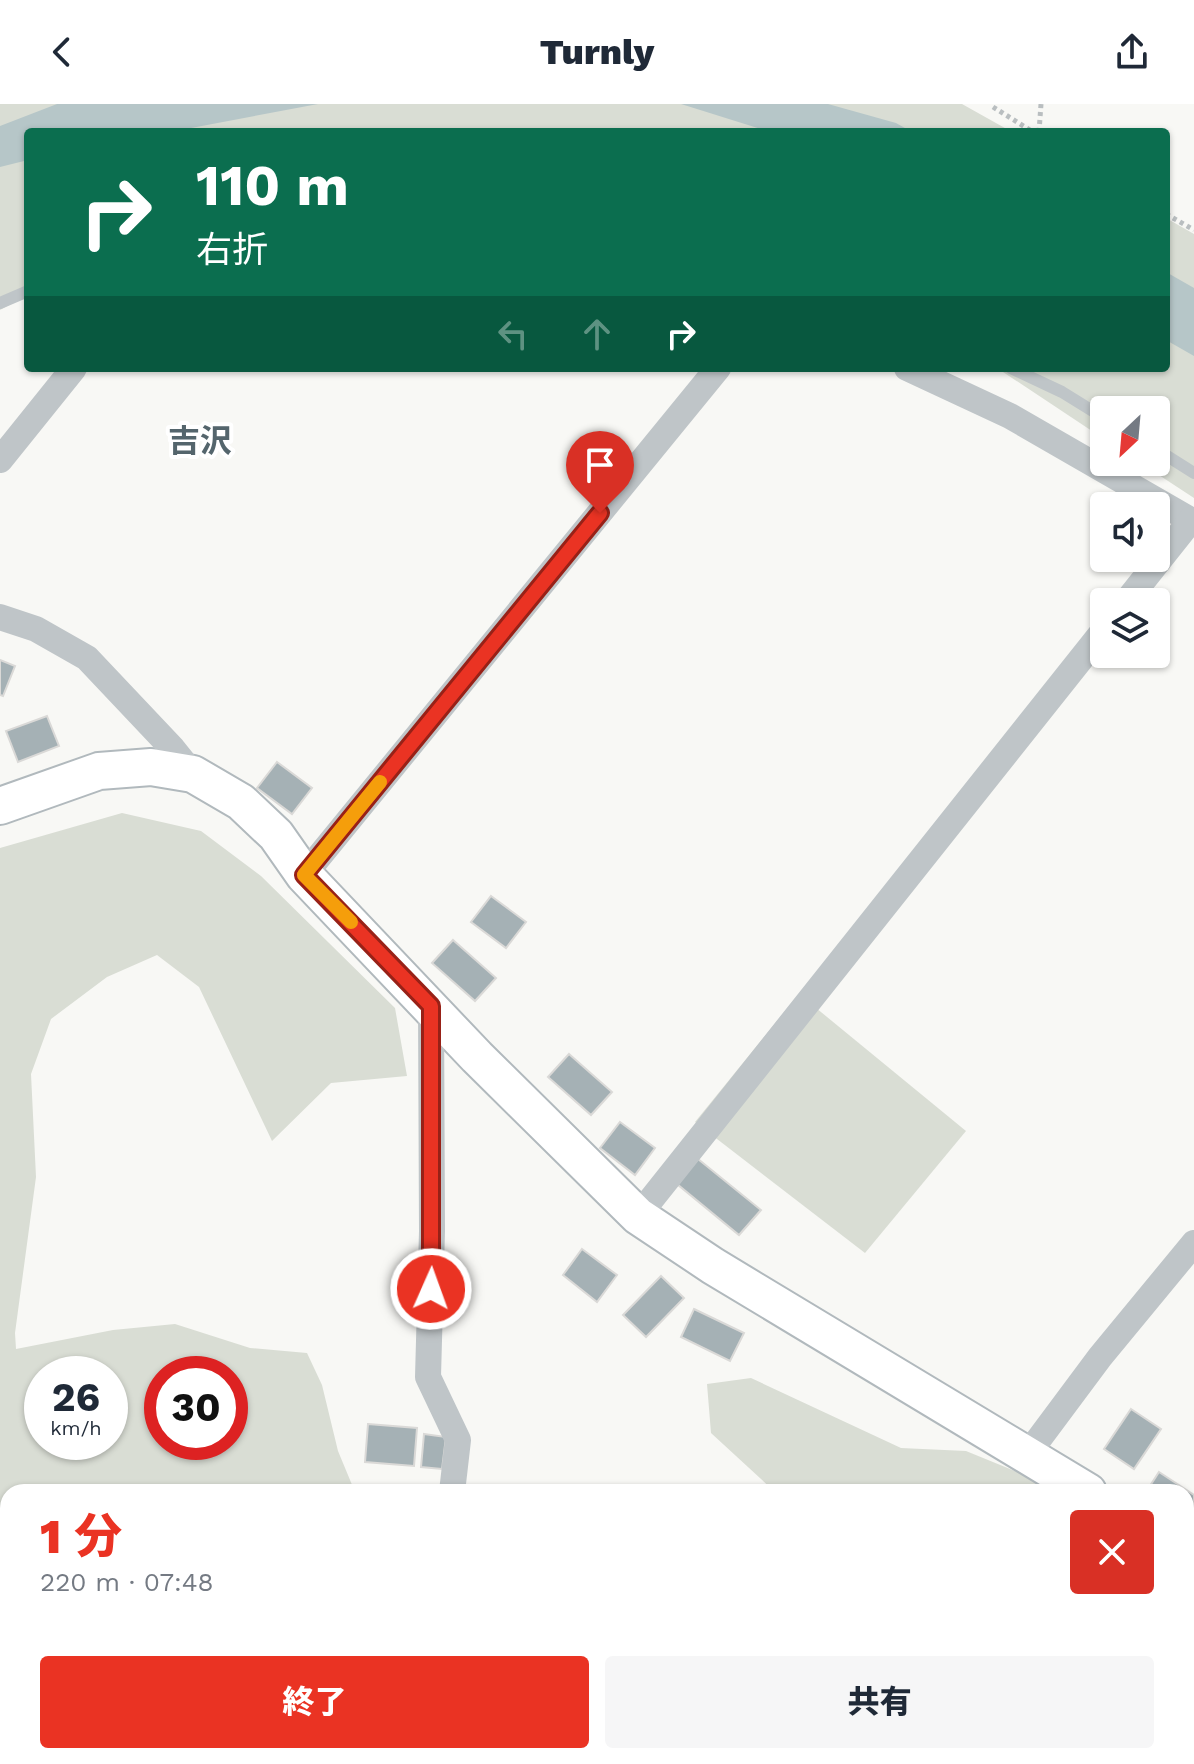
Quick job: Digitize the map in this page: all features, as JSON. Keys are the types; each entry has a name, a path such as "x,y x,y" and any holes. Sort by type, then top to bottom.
{"street":[{"path":"0,460 71,372"},
{"path":"304,875 715,372"},
{"path":"916,372 1010,416 1192,521 1137,588"},
{"path":"0,617 36,629 87,658 193,774"},
{"path":"638,1216 1090,648"},
{"path":"0,806 99,771 151,767 193,774 241,802 276,835 304,875 477,1057 638,1216 713,1266 1075,1484"},
{"path":"431,1006 432,1231 428,1377 458,1440 453,1484"},
{"path":"1027,1455 1100,1357 1194,1243"}],"lane":[{"path":"0,303 24,293"},
{"path":"1020,372 1090,409"},
{"path":"1170,458 1194,473"}],"path":[{"path":"1037,128 1041,104"},
{"path":"993,107 1029,128"},
{"path":"1170,216 1194,230"}],"shaded area":[{"path":"0,104 962,104 1005,128 24,128 24,297 0,310"},
{"path":"57,104 318,104 191,128 24,128 24,161 0,167 0,126"},
{"path":"681,104 828,104 905,128 757,128"},
{"path":"1170,220 1194,234 1194,498 1160,476 1170,476 1170,396 1090,396 1090,430 1003,372 1170,372"},
{"path":"1170,274 1194,288 1194,356 1170,342"},
{"path":"122,813 201,831 261,876 395,1008 407,1076 331,1083 272,1141 199,987 157,955 107,977 51,1019 31,1074 36,1177 15,1333 16,1349 113,1330 175,1324 250,1348 307,1353 322,1385 338,1451 352,1484 0,1484 0,848"},
{"path":"799,994 966,1131 865,1253 695,1122"},
{"path":"751,1378 901,1448 966,1451 1030,1477 1039,1484 766,1484 711,1433 707,1384"}],"building":[{"path":"0,660 15,666 3,696 0,695"},
{"path":"47,716 59,746 18,762 6,731"},
{"path":"277,762 312,788 292,814 257,788"},
{"path":"491,896 526,922 506,948 471,922"},
{"path":"453,940 496,978 475,1001 432,963"},
{"path":"569,1054 612,1092 591,1115 548,1077"},
{"path":"620,1122 655,1148 635,1175 600,1148"},
{"path":"698,1159 761,1210 739,1235 677,1184"},
{"path":"582,1249 617,1275 597,1302 563,1275"},
{"path":"661,1276 684,1298 646,1337 623,1315"},
{"path":"694,1309 744,1333 730,1361 681,1337"},
{"path":"1131,1409 1161,1429 1134,1469 1104,1449"},
{"path":"368,1424 417,1428 414,1466 365,1462"},
{"path":"424,1434 446,1437 442,1469 421,1467"},
{"path":"1159,1472 1177,1484 1151,1484"}],"slow traffic":[{"path":"351,922 304,875 380,782"}],"district":[{"name":"吉沢","path":"200,441"}],"route":[{"path":"431,1289 431,1006 304,875 600,513"}]}
